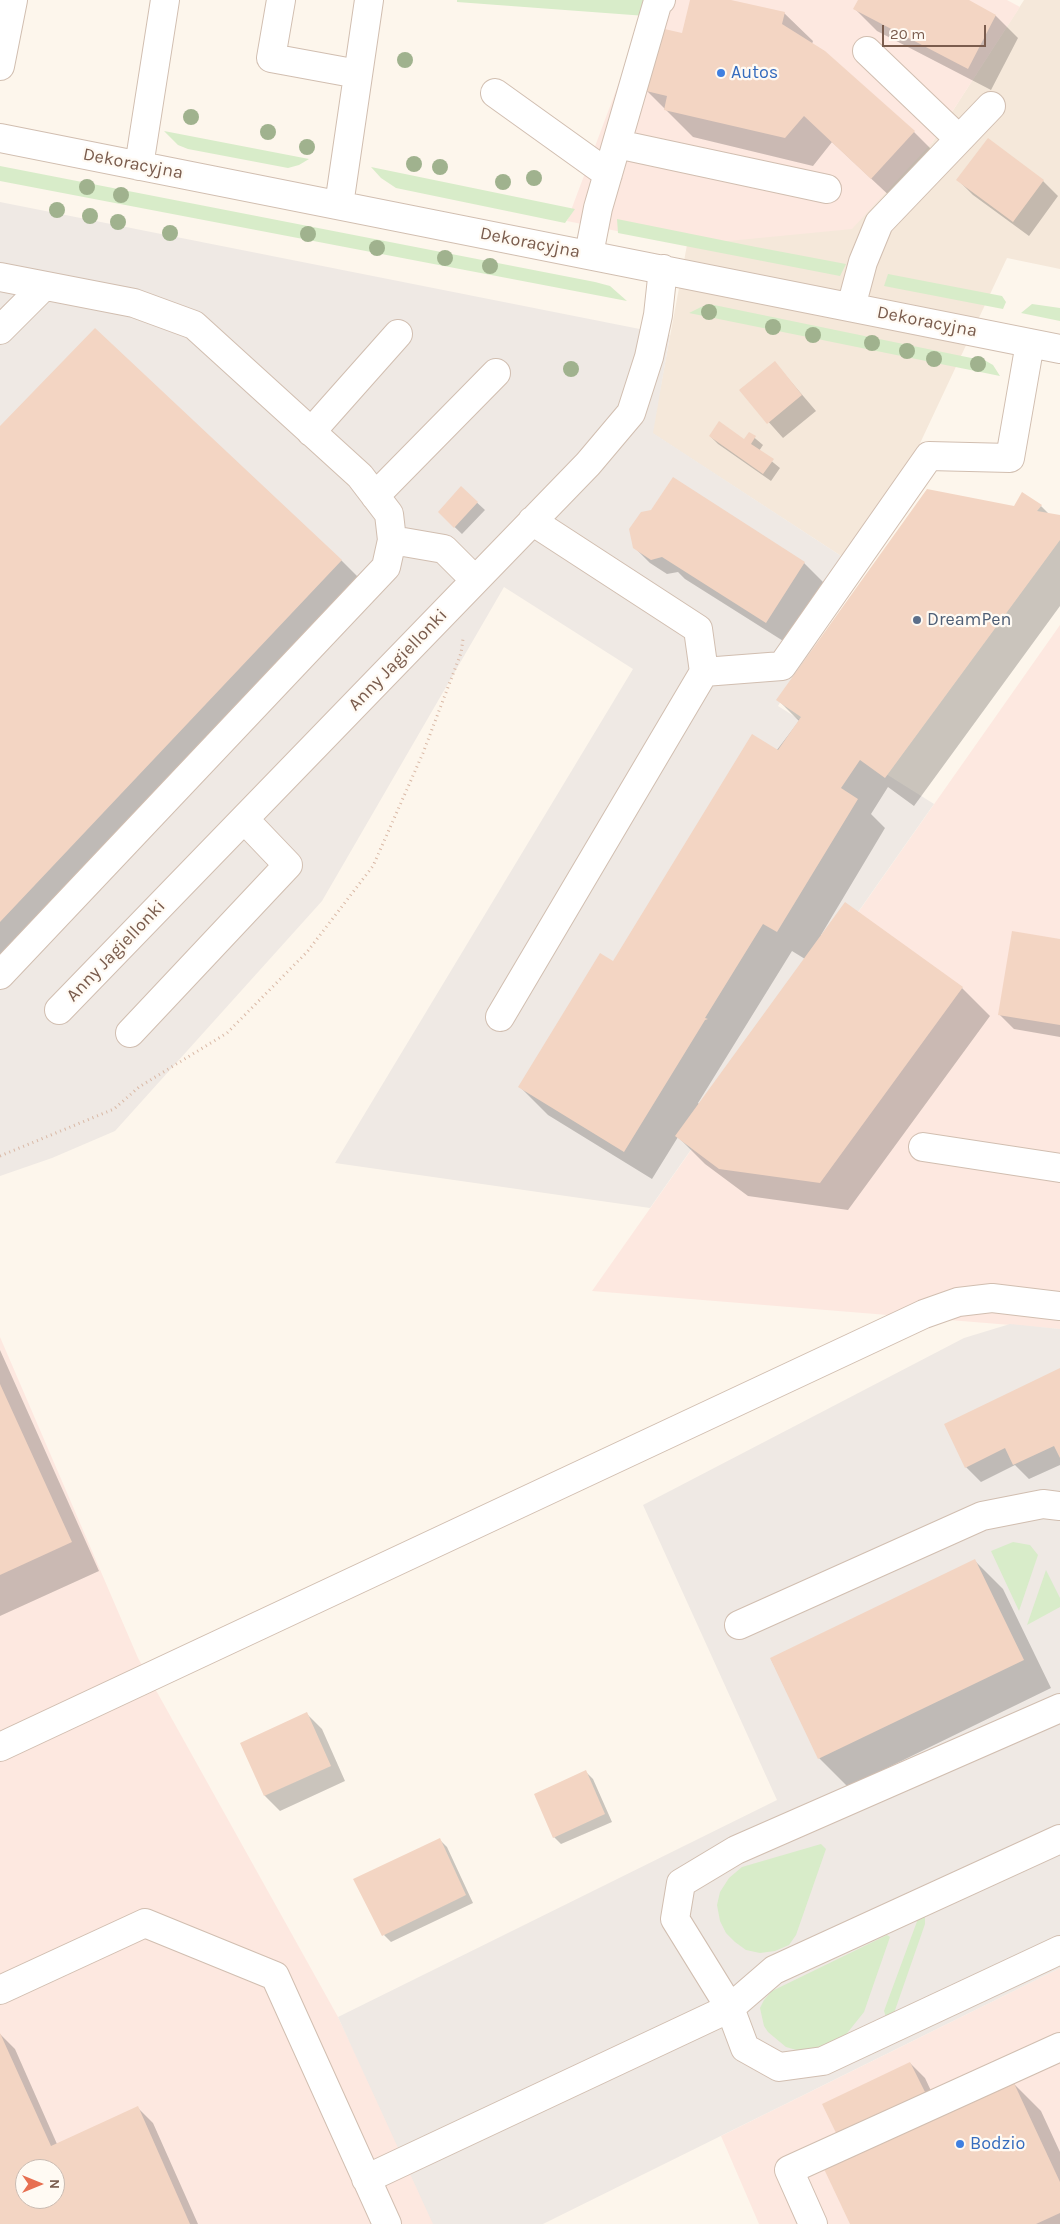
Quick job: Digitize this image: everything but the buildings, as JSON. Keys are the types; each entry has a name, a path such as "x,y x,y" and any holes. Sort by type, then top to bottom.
{"street":[{"path":"0,66 13,0"},
{"path":"139,166 165,0"},
{"path":"281,0 271,58 358,74"},
{"path":"339,205 370,0"},
{"path":"589,254 598,208 658,1 661,0"},
{"path":"867,51 959,139"},
{"path":"495,93 608,174"},
{"path":"851,307 863,262 879,223 991,106"},
{"name":"Dekoracyjna","path":"0,138 1060,349"},
{"path":"617,144 827,190"},
{"name":"Anny Jagiellonki","path":"58,1010 588,464 631,413 649,357 658,315 663,269"},
{"path":"0,277 134,303 194,325 360,476 389,514 392,540 386,567 0,975"},
{"path":"0,330 44,286"},
{"path":"311,432 398,334"},
{"path":"704,672 782,666 929,456 1010,458 1030,343"},
{"path":"375,496 496,372"},
{"path":"500,1016 704,672 698,629 532,521"},
{"path":"392,540 444,548 475,580"},
{"path":"130,1033 288,865 244,818"},
{"path":"924,1147 1060,1168"},
{"path":"0,1746 924,1314 958,1302 992,1298 1060,1306"},
{"path":"739,1625 982,1516 1043,1504 1060,1506"},
{"path":"1060,1708 736,1850 680,1883 675,1919 730,2008 746,2048 779,2067 823,2061 1060,1950"},
{"path":"366,2178 730,2008 774,1970 1060,1839"},
{"path":"0,1990 145,1923 274,1976 387,2224"},
{"path":"813,2224 789,2170 1060,2047"}],"path":[{"path":"0,1156 114,1109 139,1087 227,1033 307,952 373,866 423,753 461,653 464,635"}],"shaded area":[{"path":"650,0 1007,0 1020,7 932,143 852,229 687,245 567,221"},
{"path":"1024,0 1060,0 1060,269 1007,258 861,569 652,433 687,245 932,143"},
{"path":"0,202 670,335 653,433 861,569 778,706 934,804 650,1208 335,1163 633,669 504,587 322,901 115,1131 52,1158 0,1176"},
{"path":"1060,625 1060,1329 592,1291"},
{"path":"1010,1324 1060,1329 1060,1968 543,2224 433,2224 338,2017 777,1800 643,1505 964,1338"},
{"path":"0,1337 138,1658 338,2017 437,2224 0,2224"},
{"path":"1060,1968 1060,2224 759,2224 721,2136"}],"green space":[{"path":"457,0 650,0 646,16 457,2"},
{"path":"164,131 309,159 299,165 288,168 188,149 178,145"},
{"path":"0,166 595,282 610,286 627,301 0,181"},
{"path":"371,167 575,209 565,223 396,188 381,178"},
{"path":"617,219 846,264 840,276 618,233"},
{"path":"888,274 1002,296 1006,302 1003,309 884,286"},
{"path":"1032,304 1060,308 1060,321 1021,313"},
{"path":"714,305 986,361 993,365 1000,376 689,313 701,307"},
{"path":"1013,1542 1030,1545 1038,1555 1019,1611 991,1551"},
{"path":"1046,1570 1060,1598 1060,1607 1027,1625"},
{"path":"821,1844 826,1849 796,1935 789,1945 775,1951 760,1953 746,1950 735,1942 726,1933 720,1921 717,1905 720,1892 729,1878 742,1867"},
{"path":"919,1916 925,1917 925,1924 893,2016 886,2017 884,2011"},
{"path":"887,1935 890,1937 864,2012 840,2042 807,2053 786,2047 768,2032 764,2026 760,2008 772,1991"}],"place":[{"name":"Autos","path":"721,73"},
{"name":"DreamPen","path":"917,620"},
{"name":"Bodzio","path":"960,2144"}]}
